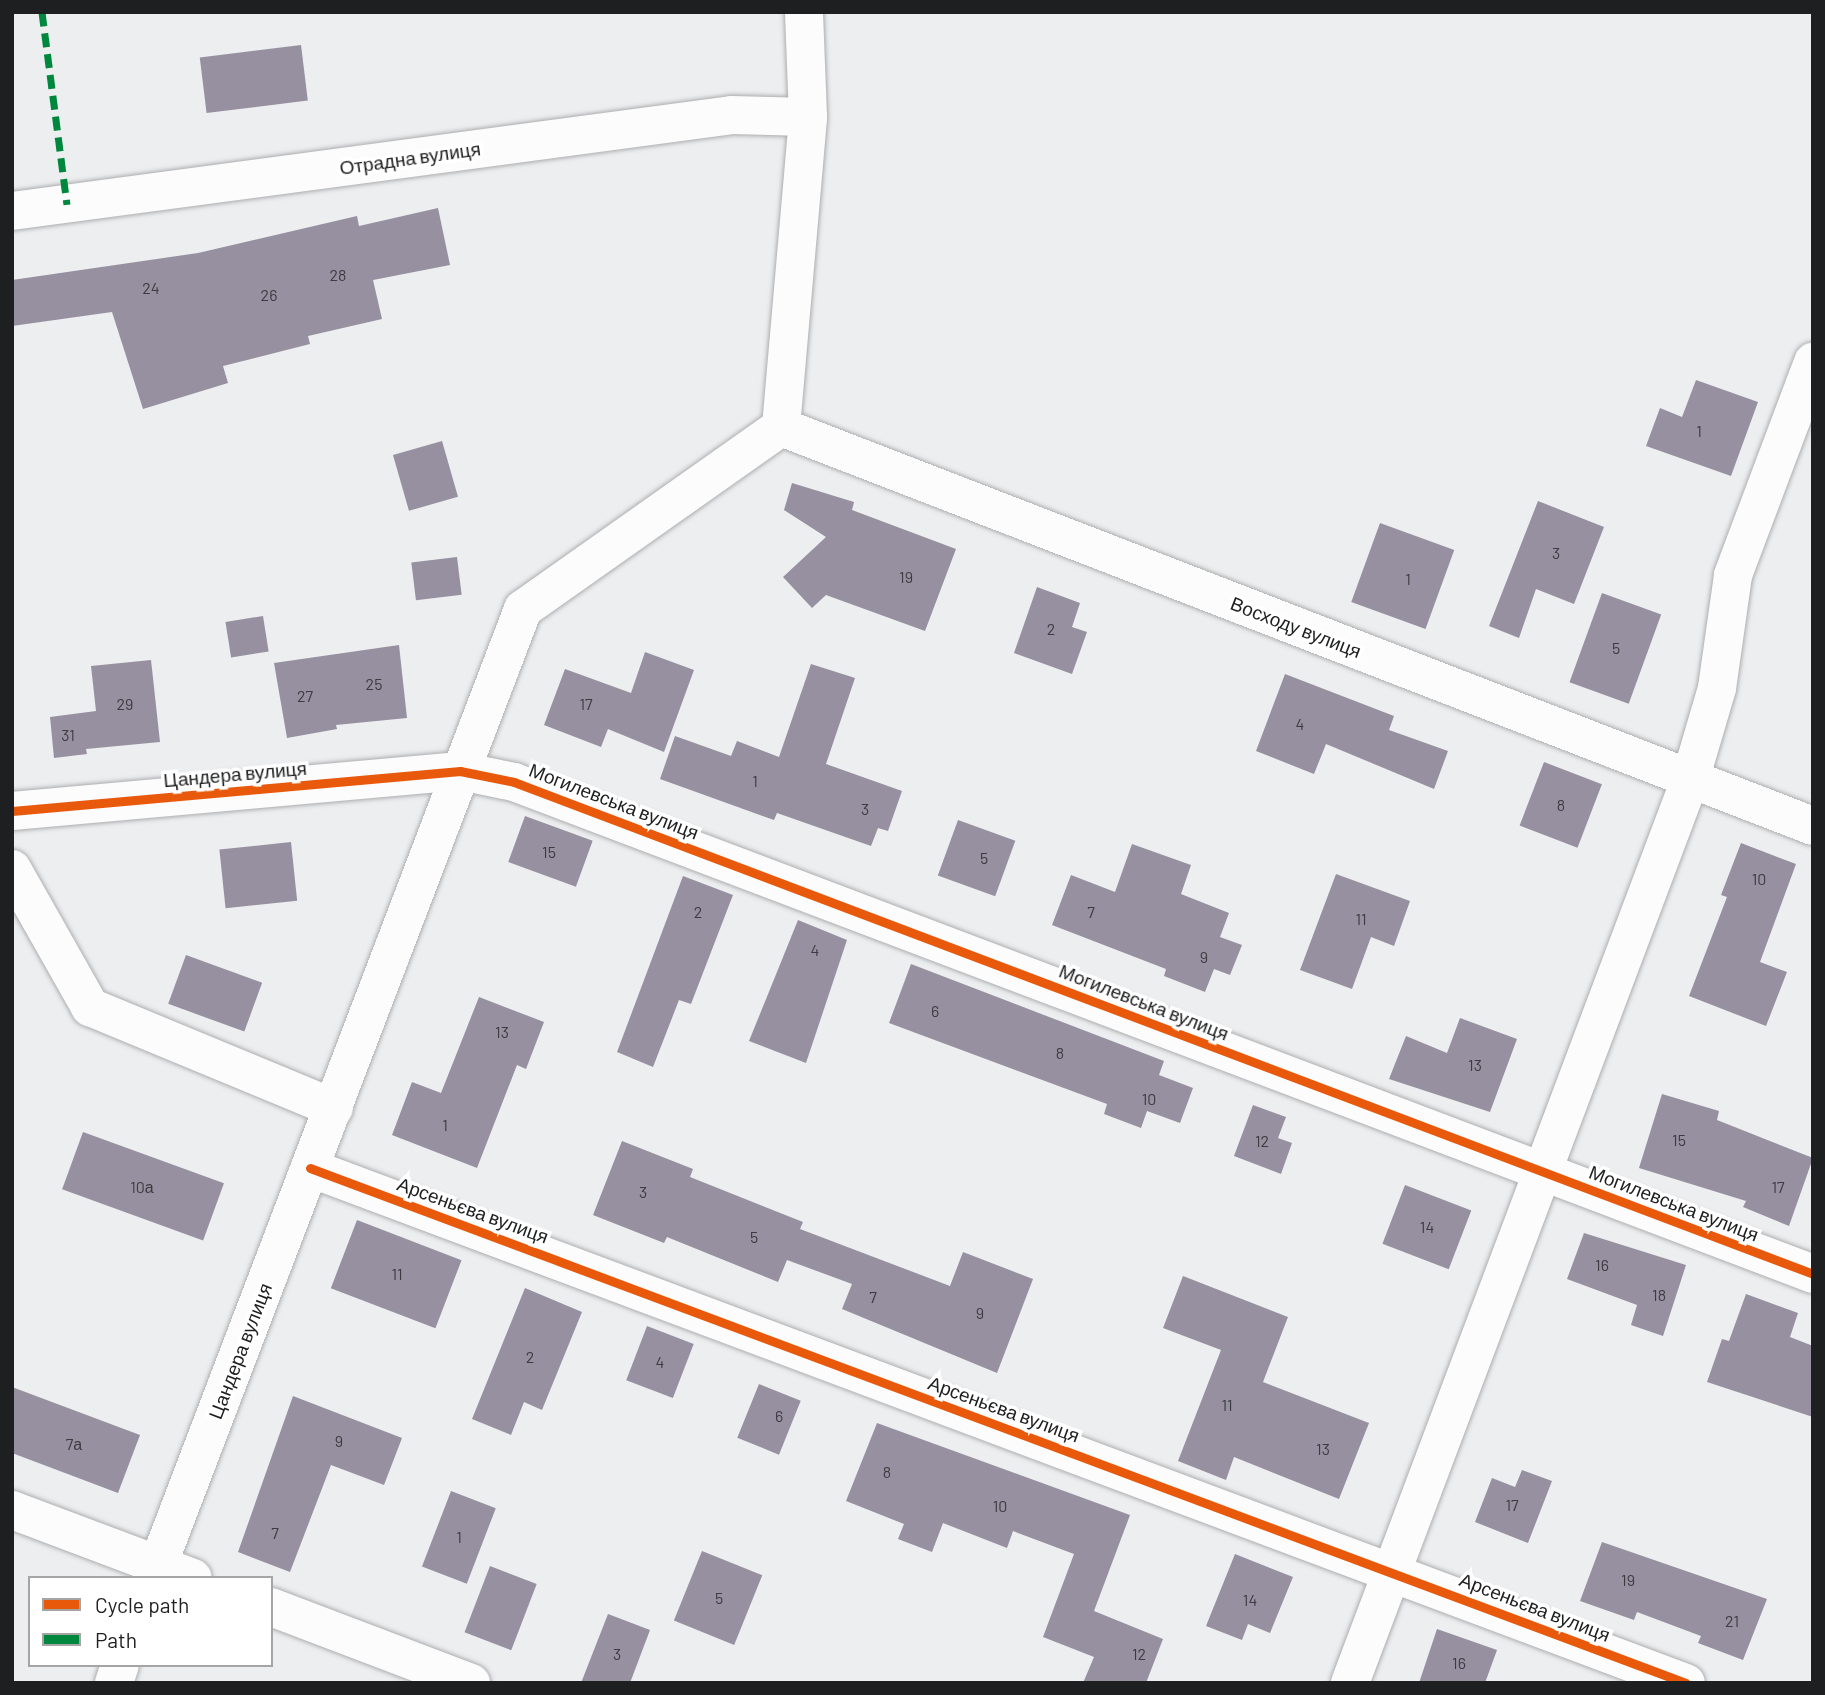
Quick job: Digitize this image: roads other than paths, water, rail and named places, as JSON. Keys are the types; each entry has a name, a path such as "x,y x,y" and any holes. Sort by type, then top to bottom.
{"street":[{"path":"780,426 808,117 804,12"},
{"name":"Отрадна вулиця","path":"12,211 732,115 808,117"},
{"path":"1350,1683 1690,780 1717,688 1733,575 1813,362"},
{"name":"Цандера вулиця","path":"155,1571 523,609 780,426"},
{"name":"Восходу вулиця","path":"780,426 1813,826"},
{"name":"Цандера вулиця","path":"12,811 460,771"},
{"name":"Могилевська вулиця","path":"460,771 514,782 1813,1275"},
{"path":"12,869 90,1007 334,1108"},
{"name":"Арсеньєва вулиця","path":"310,1168 1686,1683"},
{"path":"12,1510 155,1571 182,1576"},
{"path":"273,1608 471,1683"}]}
